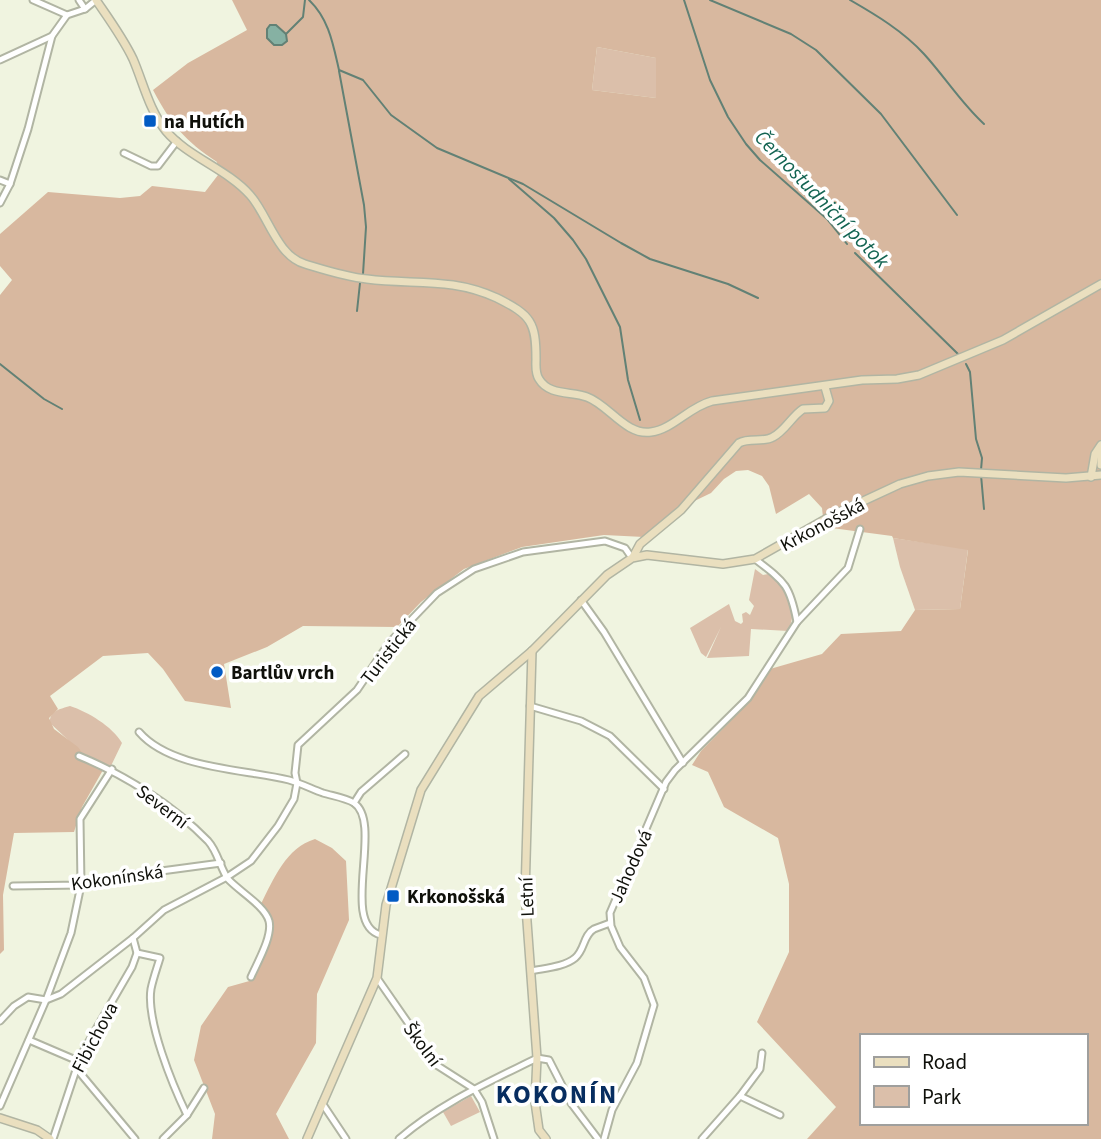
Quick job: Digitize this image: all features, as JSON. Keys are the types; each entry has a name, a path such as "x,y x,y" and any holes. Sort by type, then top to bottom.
{"street":[{"path":"33,0 67,15"},
{"path":"79,0 85,9"},
{"path":"0,203 10,184 28,129 52,36 67,15 85,9 96,0 129,51 157,118 177,141 250,194 283,247 301,263 368,279 422,280 450,284 496,298 527,318 535,330 536,371 541,383 555,391 588,397 639,431 658,430 699,404 712,401 919,375 1003,340 1101,284"},
{"path":"0,60 52,36"},
{"path":"124,153 151,166 158,166 177,141"},
{"path":"0,180 10,184"},
{"path":"307,1139 377,978 386,905 421,790 479,696 532,651 613,570 632,558 640,544 681,510 739,443 748,439 776,436 803,408 825,408 829,401 825,387"},
{"path":"1099,469 1101,447"},
{"path":"1099,469 1095,453 1101,447"},
{"name":"Krkonošská","path":"632,558 657,555 723,564 755,559 831,516 901,484 928,476 959,472 1066,478 1099,469"},
{"name":"Jahodová","path":"604,1139 612,1110 637,1063 654,1005 644,978 620,947 610,923 612,903 666,782 748,698 797,622 848,568 860,529"},
{"name":"Turistická","path":"0,1021 14,1006 28,997 46,1000 73,987 173,904 227,877 251,860 278,826 294,799 298,745 357,690 389,643 449,583 474,569 523,552 605,541 625,548 632,558"},
{"path":"755,559 786,585 792,596 797,622"},
{"path":"581,600 611,643 683,763"},
{"name":"Letní","path":"532,651 525,894 537,1058 535,1102 539,1130 547,1139"},
{"path":"530,706 581,721 610,736 664,789"},
{"path":"139,732 146,741 196,763 297,783 354,803 363,813 365,827 361,881 366,922 370,929 381,935"},
{"path":"354,803 361,792 405,754"},
{"name":"Severní","path":"79,756 112,769 173,811 210,843 227,877"},
{"path":"0,1106 46,1000 71,933 81,885 80,819 112,769"},
{"name":"Kokonínská","path":"13,886 81,885 124,876 221,863"},
{"path":"227,877 265,913 269,921 270,931 251,977"},
{"path":"531,971 564,964 575,958 583,948 588,933 610,923"},
{"path":"133,939 137,953 160,958 150,991 152,1012 168,1076 187,1115"},
{"name":"Fibichova","path":"52,1139 77,1064 132,967 137,953"},
{"name":"Školní","path":"377,978 438,1066 474,1089"},
{"path":"29,1040 77,1064 135,1139"},
{"path":"702,1139 760,1069 762,1053"},
{"path":"399,1139 426,1117 474,1089 537,1058 549,1060 571,1103 598,1139"},
{"path":"163,1139 187,1115 204,1088"},
{"path":"474,1089 482,1102 494,1139"},
{"path":"740,1096 780,1115"},
{"path":"322,1104 346,1139"},
{"path":"0,1118 37,1130 52,1139"}],"green space":[{"path":"597,47 656,58 656,98 592,90"},
{"path":"893,538 968,549 960,609 915,610"},
{"path":"755,569 775,579 790,598 792,614 788,631 751,629 749,656 707,658 721,627 706,657 701,653 690,628 729,604 735,621 741,624 742,614 746,612 750,615 754,606 749,600"},
{"path":"70,706 99,720 122,743 110,768 83,754 50,723 53,713"},
{"path":"471,1096 480,1112 451,1126 443,1112"}],"shaded area":[{"path":"232,0 1101,0 1101,1139 807,1139 836,1107 757,1022 789,952 789,884 778,838 724,807 708,772 692,765 701,751 751,700 770,669 822,654 841,634 901,631 915,610 960,609 968,550 824,527 822,508 809,494 776,514 769,486 762,476 748,470 736,471 711,493 680,508 644,537 604,535 522,547 464,569 421,602 397,627 303,626 267,647 224,664 231,708 185,701 163,669 148,653 103,656 50,696 58,709 49,718 54,729 83,754 105,763 103,770 82,807 74,832 14,833 3,895 4,950 0,954 0,295 12,280 0,266 0,234 48,192 120,198 140,196 152,186 205,192 218,175 217,162 180,131 153,90 188,63 247,30","holes":["597,47 656,58 656,98 592,90"]},
{"path":"315,839 332,848 346,861 349,920 317,994 316,1043 276,1114 289,1139 212,1139 215,1114 194,1060 201,1026 228,987 253,980 274,926 261,904 282,865 296,849"}],"water":[{"path":"270,25 276,25 286,34 287,41 282,45 274,45 267,38"}],"waterway":[{"path":"286,34 303,17 305,0"},
{"path":"309,0 326,24 339,70 363,80 391,115 437,148 523,184 650,259 728,284 758,298"},
{"name":"Černostudniční potok","path":"684,0 710,80 728,117 746,144 760,160 827,219 847,244"},
{"path":"710,0 791,34 816,50 881,114 957,215"},
{"path":"850,0 889,24 916,46 984,124"},
{"path":"339,71 364,205 366,227 363,274"},
{"path":"509,179 554,218 586,259 620,327 628,380 640,420"},
{"name":"Černostudniční potok","path":"855,253 958,354"},
{"path":"357,311 360,283"},
{"path":"0,364 44,399 62,409"},
{"name":"Černostudniční potok","path":"966,364 970,372 976,439 982,458 981,470"},
{"name":"Černostudniční potok","path":"981,475 984,509"}],"place":[{"name":"na Hutích","path":"150,121"},
{"name":"Bartlův vrch","path":"217,672"},
{"name":"Krkonošská","path":"393,896"}],"district":[{"name":"KOKONÍN","path":"557,1094"}]}
